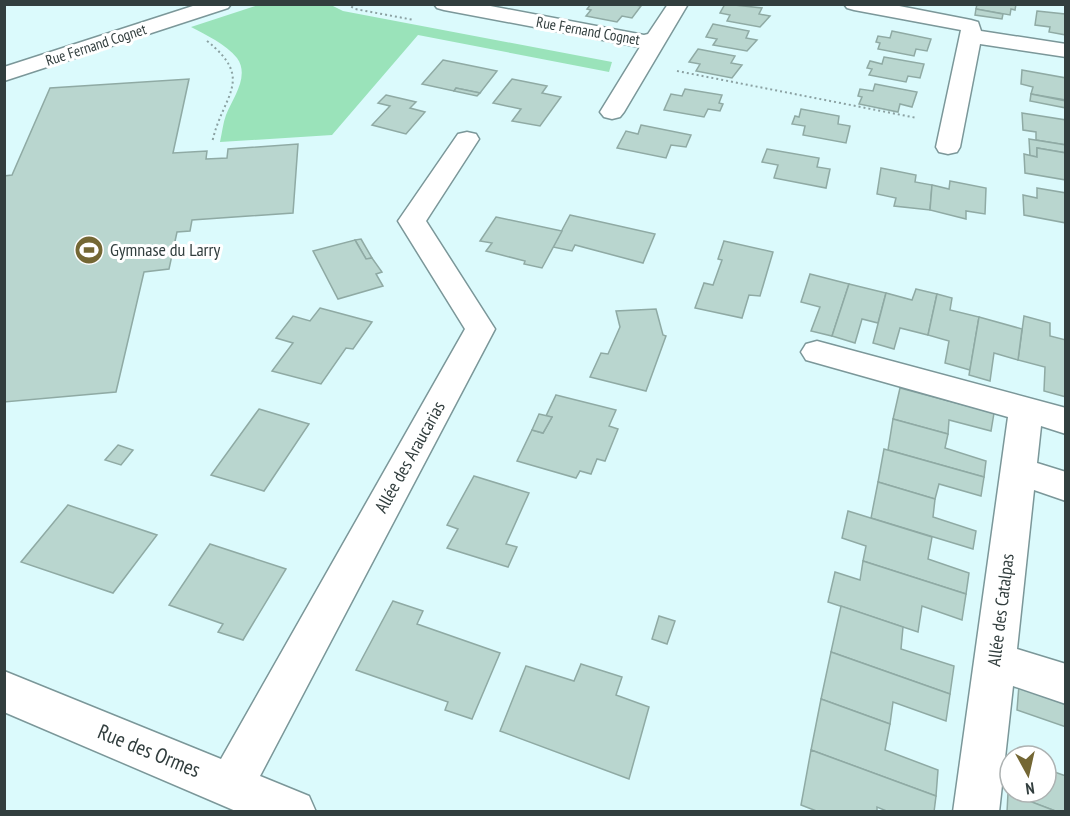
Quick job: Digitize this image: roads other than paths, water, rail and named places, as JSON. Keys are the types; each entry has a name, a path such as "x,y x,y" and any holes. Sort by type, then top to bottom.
{"street":[{"name":"Rue Fernand Cognet","path":"4,74 221,4"},
{"name":"Rue Fernand Cognet","path":"444,4 644,41 656,38 678,4"},
{"path":"854,4 891,8 971,26 971,36 948,147"},
{"path":"146,6 150,17 167,22"},
{"path":"971,36 1065,51"},
{"path":"612,112 656,38"},
{"name":"Allée des Araucarias","path":"231,784 480,329 412,221 467,139"},
{"path":"818,352 1065,421"},
{"name":"Allée des Catalpas","path":"976,812 1026,409"},
{"path":"1018,471 1065,487"},
{"path":"994,661 1065,684"},
{"name":"Rue des Ormes","path":"4,691 231,784 293,812"}],"place":[{"name":"Gymnase du Larry","path":"89,250"}]}
